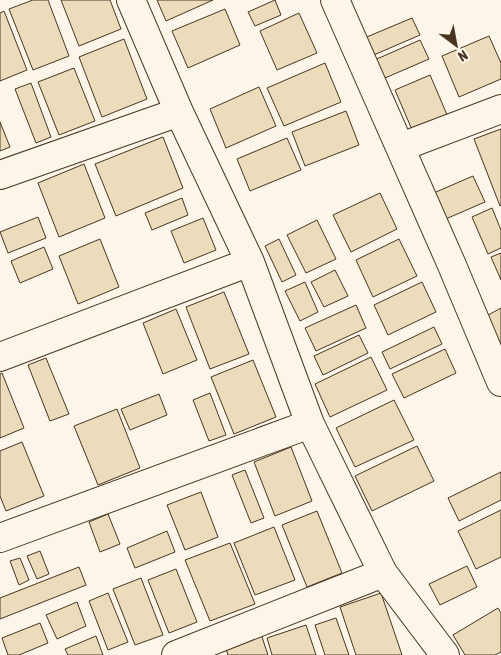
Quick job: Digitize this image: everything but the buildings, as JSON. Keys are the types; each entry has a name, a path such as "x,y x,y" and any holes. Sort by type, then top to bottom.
{"street":[{"path":"131,0 179,112 250,262 310,424 383,573 445,655"},
{"path":"336,0 500,377"},
{"path":"400,147 501,110"},
{"path":"0,175 179,112"},
{"path":"0,357 250,262"},
{"path":"0,538 310,424"},
{"path":"176,655 383,573"}]}
